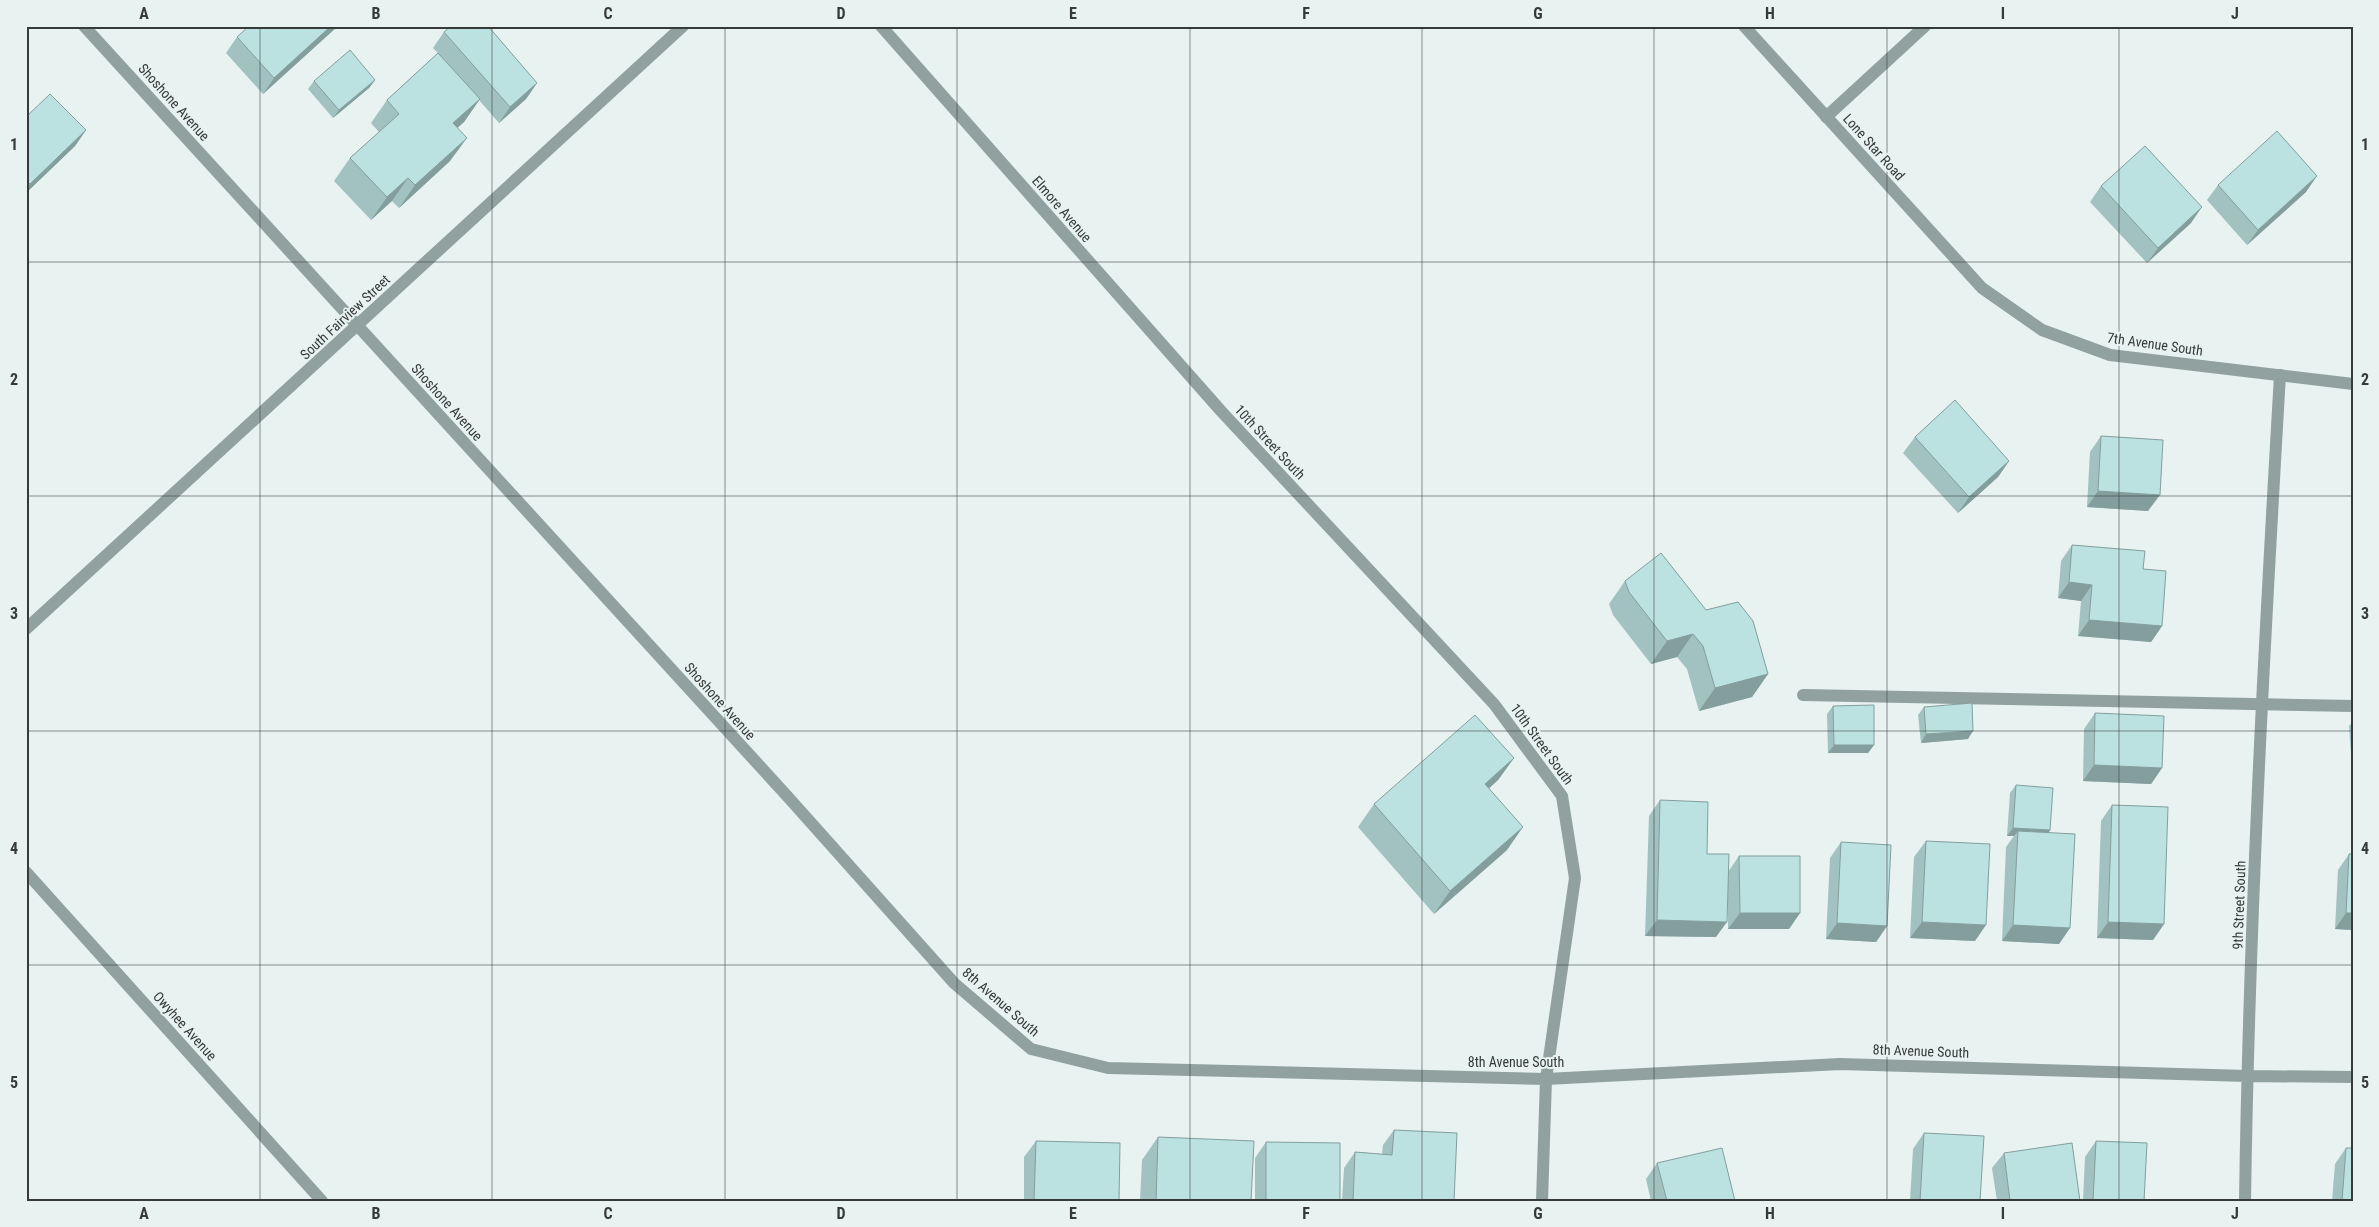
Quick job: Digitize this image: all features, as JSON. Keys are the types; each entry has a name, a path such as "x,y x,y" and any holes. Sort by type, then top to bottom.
{"street":[{"name":"Shoshone Avenue","path":"84,26 788,797"},
{"name":"South Fairview Street","path":"26,629 684,26"},
{"name":"Elmore Avenue","path":"881,26 1221,411"},
{"name":"Lone Star Road","path":"1744,26 1982,288"},
{"path":"1826,117 1925,26"},
{"name":"7th Avenue South","path":"1982,288 2042,330 2110,355 2353,384"},
{"name":"9th Street South","path":"2245,1201 2247,1076 2266,611 2280,375"},
{"name":"10th Street South","path":"1221,411 1494,704 1562,796 1575,878 1546,1079 1542,1201"},
{"path":"1803,695 2353,706"},
{"name":"8th Avenue South","path":"788,797 954,983 1031,1049 1108,1068 1546,1079 1840,1064 2247,1076 2353,1076"},
{"name":"Owyhee Avenue","path":"26,872 322,1201"}],"building":[{"path":"249,26 331,26 274,78 237,37"},
{"path":"451,26 488,26 537,83 510,107 444,32"},
{"path":"350,50 375,80 339,110 314,81"},
{"path":"438,53 480,99 453,123 467,138 415,185 408,178 387,197 350,158 399,114 387,100"},
{"path":"50,94 86,130 30,184 26,180 26,117"},
{"path":"2277,131 2317,176 2258,230 2218,185"},
{"path":"2145,146 2202,207 2158,248 2101,186"},
{"path":"1955,400 2009,461 1969,497 1915,437"},
{"path":"2101,436 2163,440 2160,495 2098,491"},
{"path":"2072,545 2145,551 2143,569 2166,571 2162,626 2089,620 2092,585 2069,582"},
{"path":"1661,553 1706,610 1738,602 1753,621 1768,674 1715,688 1703,646 1693,634 1667,641 1629,592 1625,581"},
{"path":"1972,703 1973,731 1926,734 1924,707"},
{"path":"1874,705 1874,745 1834,745 1833,706"},
{"path":"2095,713 2164,716 2162,768 2094,765"},
{"path":"1475,715 1514,758 1485,784 1523,827 1450,891 1374,804"},
{"path":"2016,785 2053,788 2050,830 2013,828"},
{"path":"1660,800 1708,802 1707,854 1729,854 1727,922 1657,920"},
{"path":"2112,805 2168,807 2164,924 2108,922"},
{"path":"2018,831 2075,834 2070,928 2013,925"},
{"path":"1926,841 1990,844 1986,925 1922,922"},
{"path":"1841,842 1891,845 1887,926 1837,923"},
{"path":"2349,854 2353,854 2353,913 2346,913"},
{"path":"1739,856 1800,856 1800,913 1740,913"},
{"path":"1394,1130 1457,1133 1454,1201 1353,1201 1355,1152 1392,1155"},
{"path":"1924,1133 1984,1136 1980,1201 1920,1201"},
{"path":"1158,1137 1254,1141 1251,1201 1156,1201"},
{"path":"1036,1141 1120,1143 1119,1201 1034,1201"},
{"path":"2096,1141 2147,1143 2144,1201 2093,1201"},
{"path":"1266,1142 1340,1143 1340,1201 1266,1201"},
{"path":"2072,1143 2080,1201 2010,1201 2004,1153"},
{"path":"1722,1148 1735,1201 1667,1201 1657,1163"},
{"path":"2346,1148 2353,1148 2353,1201 2342,1201"}]}
